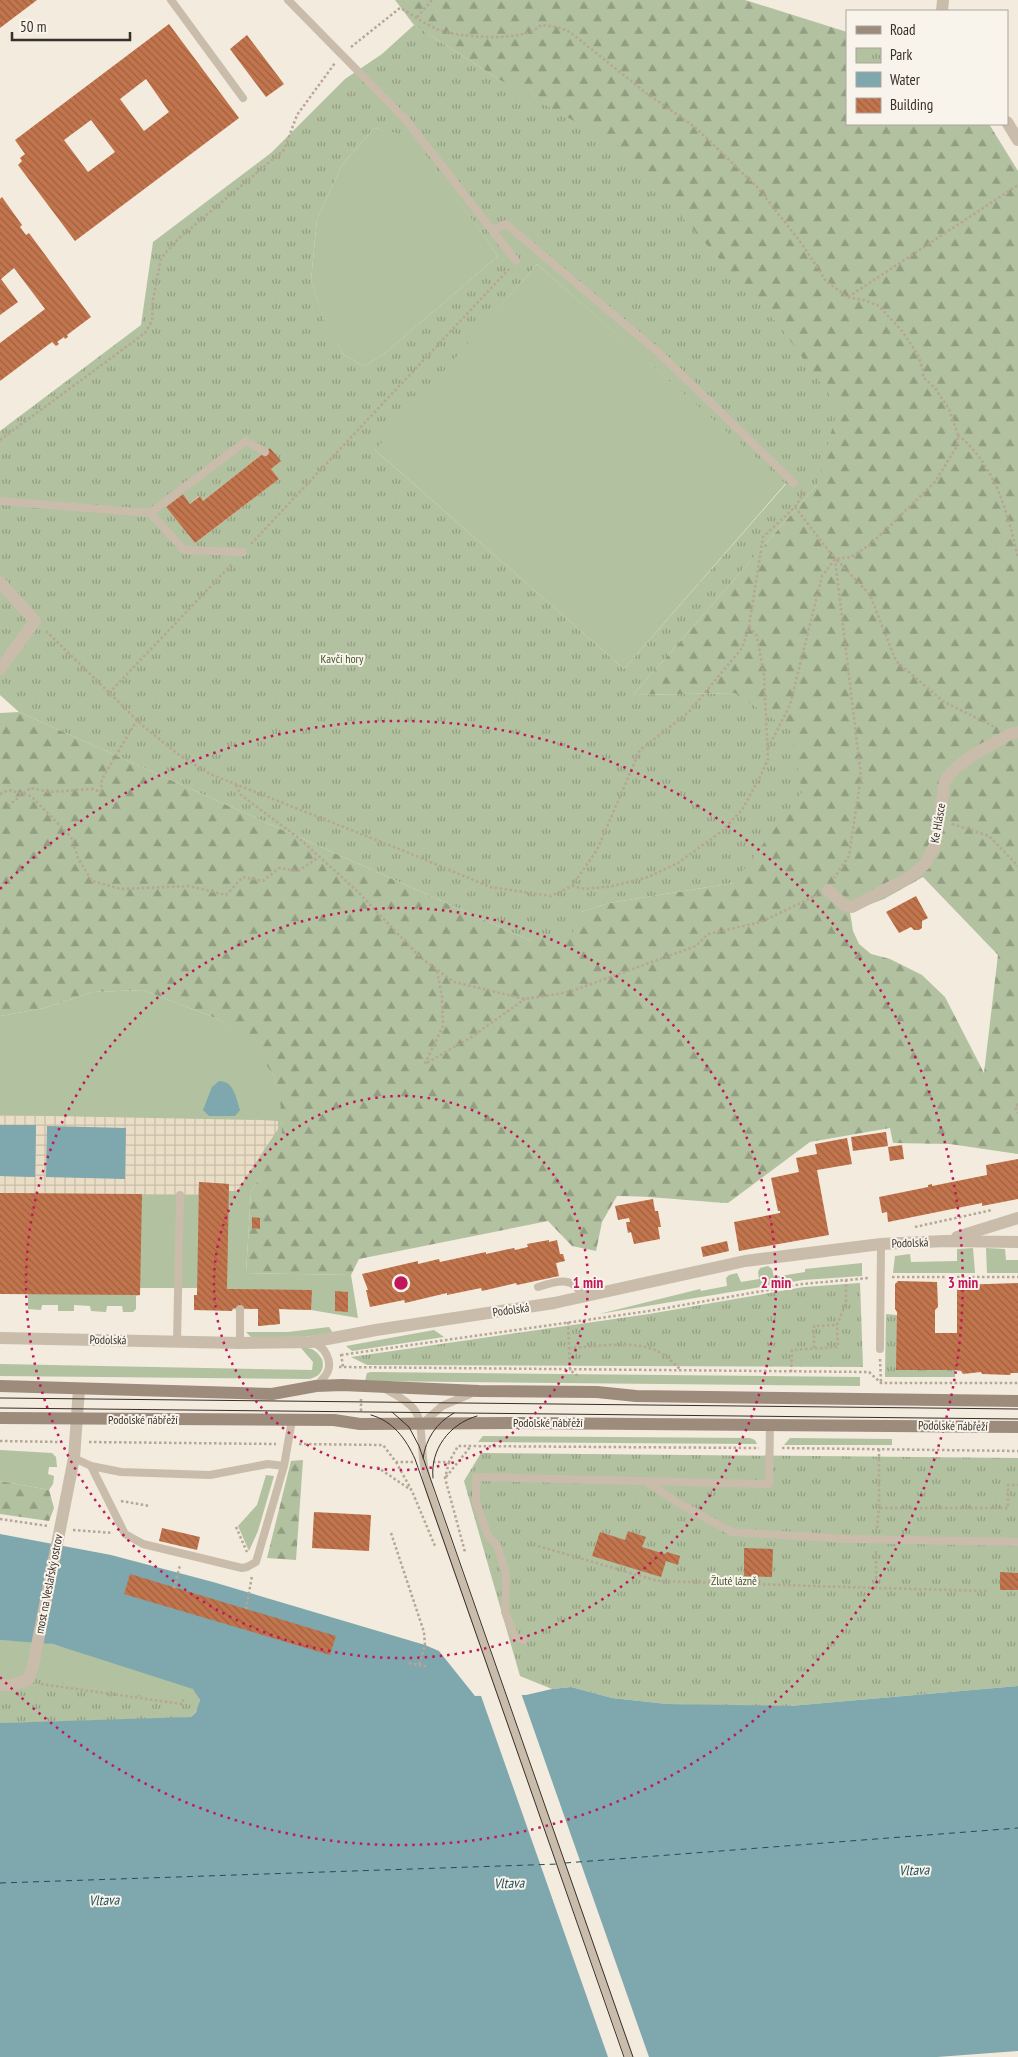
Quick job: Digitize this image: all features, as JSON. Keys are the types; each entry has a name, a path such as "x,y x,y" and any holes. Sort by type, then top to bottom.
{"main road":[{"name":"Podolské nábřeží","path":"0,1386 272,1394 316,1386 361,1386 479,1391 597,1392 636,1396 1018,1401"},
{"name":"Podolské nábřeží","path":"0,1418 78,1420 334,1420 360,1424 770,1424 1018,1427"}],"street":[{"path":"1008,124 1018,140"},
{"path":"0,582 36,621 0,669"},
{"name":"Ke Hlásce","path":"828,890 844,905 852,907 910,877 920,869 930,857 935,845 945,781 968,760 1014,733"},
{"path":"945,1241 1018,1218"},
{"name":"Podolská","path":"0,1338 240,1343 311,1342 376,1330 554,1303 745,1261 880,1244 945,1241 1018,1242"},
{"path":"79,1389 78,1420 82,1442"},
{"name":"most na Veslařský ostrov","path":"28,1680 33,1666 74,1458 82,1442"},
{"path":"0,1686 28,1680"}],"lane":[{"path":"171,0 243,98"},
{"path":"288,0 407,121 516,261"},
{"path":"493,230 506,224 537,249 659,353 794,483"},
{"path":"0,501 150,513 246,441 265,452"},
{"path":"150,513 184,550 243,552"},
{"path":"177,1342 180,1195"},
{"path":"880,1244 880,1349"},
{"path":"538,1287 557,1281 571,1282 580,1288 583,1297"},
{"path":"240,1309 240,1343"},
{"path":"311,1342 321,1346 328,1363 328,1372 316,1386"},
{"path":"381,1388 403,1398 417,1413 422,1424 426,1476 629,2057"},
{"path":"422,1424 442,1406 479,1391"},
{"path":"92,1466 124,1534 143,1544 242,1568 247,1567 256,1562 284,1466 292,1420"},
{"path":"524,1640 515,1637 505,1612 506,1574 497,1545 489,1538 476,1503 476,1477 769,1484 770,1424"},
{"path":"74,1458 92,1466 120,1472 210,1475 268,1464 284,1466"},
{"path":"645,1481 678,1503 732,1532 876,1540 1018,1542"}],"path":[{"path":"417,17 432,0"},
{"path":"0,440 145,333 152,322 153,300 161,258 179,238 284,150 297,115 323,78 342,55 400,8 436,29 472,38 506,37 537,30 541,26 548,25 570,32 646,93 696,127 758,188 802,244 826,281 847,297 864,300 879,306 902,331 918,355 923,370 923,377 935,388 950,409 958,434 957,446 935,482 871,544 851,557 836,559 822,576 790,705 768,750"},
{"path":"847,297 1018,185"},
{"path":"109,693 516,261"},
{"path":"958,434 982,459 998,488 1012,531 1018,558"},
{"path":"36,621 136,720 178,754 210,774 490,887 552,896 572,886 597,850 640,750 689,712 735,659 742,648 749,626 763,538 794,507 836,559 870,595 896,661 944,702 1014,733"},
{"path":"236,785 240,795 301,840 356,890 421,958 454,982 525,999 569,992 696,946 708,934 761,922 828,890 849,856 861,776 836,559"},
{"path":"572,886 585,889 613,886 648,877 678,863 722,831 742,810 768,759 764,676 757,636 749,626"},
{"path":"8,806 30,788 49,792 92,789 101,792 102,779 136,720"},
{"path":"0,794 9,790 31,796 71,837 78,858 92,881 121,889 189,886 226,895 243,877 263,881 279,868 298,871 320,857"},
{"path":"939,820 989,836 1018,866"},
{"path":"436,969 442,997 443,1026 425,1064 470,1038 525,999"},
{"path":"1018,1104 1015,1107 1018,1113"},
{"path":"973,1214 982,1212"},
{"path":"341,1355 649,1311 802,1284 880,1277 1018,1277"},
{"path":"791,1372 792,1350 838,1347 837,1325 846,1303 846,1280"},
{"path":"568,1322 570,1370"},
{"path":"814,1348 814,1326 837,1325"},
{"path":"569,1348 631,1345 646,1347 658,1351 681,1370"},
{"path":"340,1346 343,1367"},
{"path":"880,1349 881,1383"},
{"path":"335,1367 869,1372 881,1383 1018,1383"},
{"path":"360,1445 361,1386"},
{"path":"0,1441 62,1442"},
{"path":"82,1442 280,1444"},
{"path":"300,1444 383,1445"},
{"path":"458,1446 502,1446"},
{"path":"445,1478 471,1446"},
{"path":"876,1588 879,1449"},
{"path":"396,1462 412,1491 437,1550"},
{"path":"449,1462 445,1478 467,1559"},
{"path":"377,1467 412,1491"},
{"path":"879,1508 1008,1508 1008,1485 1018,1485"},
{"path":"108,1498 150,1506"},
{"path":"236,1528 248,1554"},
{"path":"391,1533 424,1632 425,1644 418,1665"},
{"path":"538,1546 658,1581 989,1591"},
{"path":"174,1588 179,1569"},
{"path":"246,1609 251,1587"},
{"path":"409,1663 428,1667"},
{"path":"28,1680 36,1683 182,1704 184,1696"}],"green space":[{"path":"395,0 745,0 846,32 846,125 990,125 1018,171 1018,1154 950,1144 893,1143 890,1128 810,1142 728,1203 617,1196 602,1222 596,1251 572,1246 548,1221 359,1259 351,1275 246,1273 251,1192 282,1140 280,1093 273,1074 248,1041 218,1019 143,990 93,992 45,1008 0,1016 0,713 19,712 531,941 581,912 609,903 734,883 735,693 633,695 817,485 497,78 414,25","holes":["923,877 998,955 984,1073 945,997 922,975 890,959 871,954 859,944 853,931 850,912 884,899"]},
{"name":"Kavčí hory","path":"414,25 497,78 619,146 781,328 838,407 817,485 633,695 735,693 791,731 802,792 734,883 609,903 581,912 572,934 531,941 19,712 0,695 0,431 141,325 153,242 271,153 345,79 382,54","holes":["374,128 413,137 498,256 384,354 364,366 344,355 325,323 311,280 317,219 342,165","537,264 786,484 624,669 375,450","270,448 280,461 271,469 279,479 195,543 166,507 183,494 190,504 199,496 203,501"]},
{"path":"374,128 413,136 498,256 384,354 364,366 344,355 325,324 311,280 317,219 342,165"},
{"path":"537,264 786,483 624,669 374,449"},
{"path":"143,990 218,1019 248,1040 273,1074 281,1093 282,1141 251,1192 246,1273 351,1275 358,1318 311,1310 279,1309 280,1324 258,1326 258,1309 194,1310 194,1295 197,1295 197,1288 140,1288 140,1295 136,1296 136,1309 133,1312 123,1312 122,1306 107,1306 106,1312 91,1311 90,1306 74,1305 74,1311 58,1311 58,1305 42,1305 41,1310 28,1309 28,1294 0,1294 0,1016 45,1008 93,992"},
{"path":"973,1248 975,1273 893,1273 895,1256 910,1254 911,1262 957,1261 957,1249"},
{"path":"986,1248 1005,1249 1006,1260 1018,1260 1018,1273 987,1273"},
{"path":"862,1263 862,1276 803,1280 599,1314 700,1289 701,1291 727,1286 726,1278 737,1273 741,1282 759,1279 758,1272 760,1268 768,1266 772,1269 774,1277 805,1272 805,1269"},
{"path":"860,1283 863,1367 367,1365 351,1357 649,1314 804,1287"},
{"path":"886,1314 897,1315 897,1370 955,1370 955,1377 885,1377"},
{"path":"329,1327 333,1333 303,1337 251,1337 246,1332 288,1332"},
{"path":"434,1330 444,1337 352,1351 346,1346"},
{"path":"301,1348 313,1350 322,1359 321,1372 313,1378 0,1376 0,1364 312,1370 313,1362"},
{"path":"367,1373 860,1377 860,1386 365,1381"},
{"path":"483,1436 750,1438 755,1440 757,1444 478,1442"},
{"path":"790,1438 892,1439 892,1445 784,1445"},
{"path":"0,1450 52,1453 56,1457 57,1467 49,1467 48,1474 54,1476 53,1484 49,1490 0,1481"},
{"name":"Žluté lázně","path":"481,1453 1018,1458 1018,1686 790,1706 738,1706 667,1704 612,1698 571,1687 552,1689 520,1676 464,1481"},
{"path":"303,1460 296,1560 267,1558 291,1461"},
{"path":"266,1475 274,1476 258,1531 249,1551 238,1526 257,1505"},
{"path":"0,1481 49,1490 54,1508 49,1521 0,1514"},
{"path":"0,1640 53,1644 82,1651 173,1680 195,1690 200,1700 199,1704 191,1717 0,1723"},
{"path":"9,1675 200,1705 191,1716 177,1718 0,1723 0,1676"}],"shaded area":[{"path":"0,1115 261,1120 278,1121 278,1129 239,1188 239,1191 229,1191 228,1184 199,1182 198,1195 0,1193 0,1176 35,1177 36,1126 0,1125"}],"water":[{"path":"219,1081 228,1084 234,1091 240,1110 235,1116 209,1116 203,1110 212,1087"},
{"path":"0,1125 36,1125 35,1177 0,1176"},
{"path":"47,1126 126,1128 125,1179 46,1177"},
{"name":"Vltava","path":"0,1534 111,1555 213,1582 425,1645 439,1651 475,1696 526,1695 571,1687 612,1698 667,1704 790,1706 1018,1686 1018,2051 937,2057 0,2057 0,1723 191,1717 196,1712 200,1700 193,1689 53,1644 0,1640"}],"pier":[{"path":"480,1693 521,1693 649,2057 608,2057"}],"building":[{"path":"0,0 37,0 0,28"},
{"path":"169,24 239,118 75,241 18,165 22,161 20,158 25,154 15,140","holes":["146,79 169,112 144,131 120,99","91,120 115,152 88,172 64,140"]},
{"path":"247,35 284,84 266,97 230,49"},
{"path":"2,197 22,225 20,227 26,235 29,233 91,317 67,335 68,337 65,339 64,337 57,342 59,344 56,346 52,342 0,381 0,343 45,309 14,268 1,279 18,302 0,315 0,199"},
{"path":"270,448 281,461 271,469 279,479 195,543 166,507 183,494 190,504 200,496 203,501"},
{"path":"916,896 928,918 922,921 922,928 919,930 914,930 911,927 899,933 886,912"},
{"path":"886,1132 888,1146 853,1151 851,1137"},
{"path":"847,1138 852,1164 817,1170 829,1235 739,1251 734,1222 780,1213 771,1178 799,1172 796,1158 817,1154 815,1144"},
{"path":"902,1145 904,1159 890,1161 888,1147"},
{"path":"1018,1159 1018,1199 982,1206 982,1203 888,1222 887,1212 882,1213 879,1197 928,1187 928,1185 932,1184 932,1186 987,1175 986,1165"},
{"path":"199,1182 229,1184 227,1289 312,1290 311,1310 279,1309 280,1324 258,1326 258,1309 233,1308 232,1311 194,1310 194,1295 197,1295"},
{"path":"0,1193 142,1194 140,1295 0,1294"},
{"path":"653,1199 655,1211 658,1211 661,1227 658,1227 660,1239 634,1244 631,1232 628,1233 626,1222 630,1222 629,1218 618,1220 615,1206"},
{"path":"252,1217 260,1218 260,1229 252,1228"},
{"path":"549,1240 549,1242 557,1240 560,1254 563,1254 565,1261 556,1263 559,1276 482,1291 481,1288 447,1295 447,1293 405,1303 404,1300 370,1307 366,1290 368,1290 362,1274 418,1261 418,1264 439,1259 440,1262 486,1252 486,1254 514,1248 515,1250 528,1247 527,1244"},
{"path":"727,1241 729,1251 703,1257 701,1247"},
{"path":"898,1281 937,1282 938,1307 935,1310 935,1333 957,1333 957,1285 1018,1283 1018,1373 1011,1373 1010,1375 982,1374 981,1372 963,1374 961,1371 955,1370 896,1370 897,1312 895,1309 895,1284"},
{"path":"335,1291 348,1292 348,1312 335,1311"},
{"path":"314,1512 371,1515 369,1551 312,1548"},
{"path":"162,1528 200,1537 197,1550 159,1541"},
{"path":"628,1531 646,1537 642,1547 665,1554 667,1552 680,1556 678,1565 666,1561 661,1577 592,1556 600,1532 625,1540"},
{"path":"744,1548 773,1549 772,1577 744,1576"},
{"path":"1000,1572 1018,1573 1018,1590 1000,1590"},
{"path":"130,1574 336,1636 330,1655 124,1594"}],"ferry route":[{"path":"565,1863 1018,1828"},
{"path":"0,1883 559,1864"}],"tram line":[{"path":"0,1398 1018,1409"},
{"path":"0,1408 1018,1419"},
{"path":"392,1412 409,1427 419,1446 633,2057"},
{"path":"423,1458 429,1438 433,1432 454,1413"},
{"path":"371,1415 392,1426 403,1438 415,1459 624,2057"},
{"path":"433,1478 435,1458 443,1440 458,1425 477,1416"}]}
